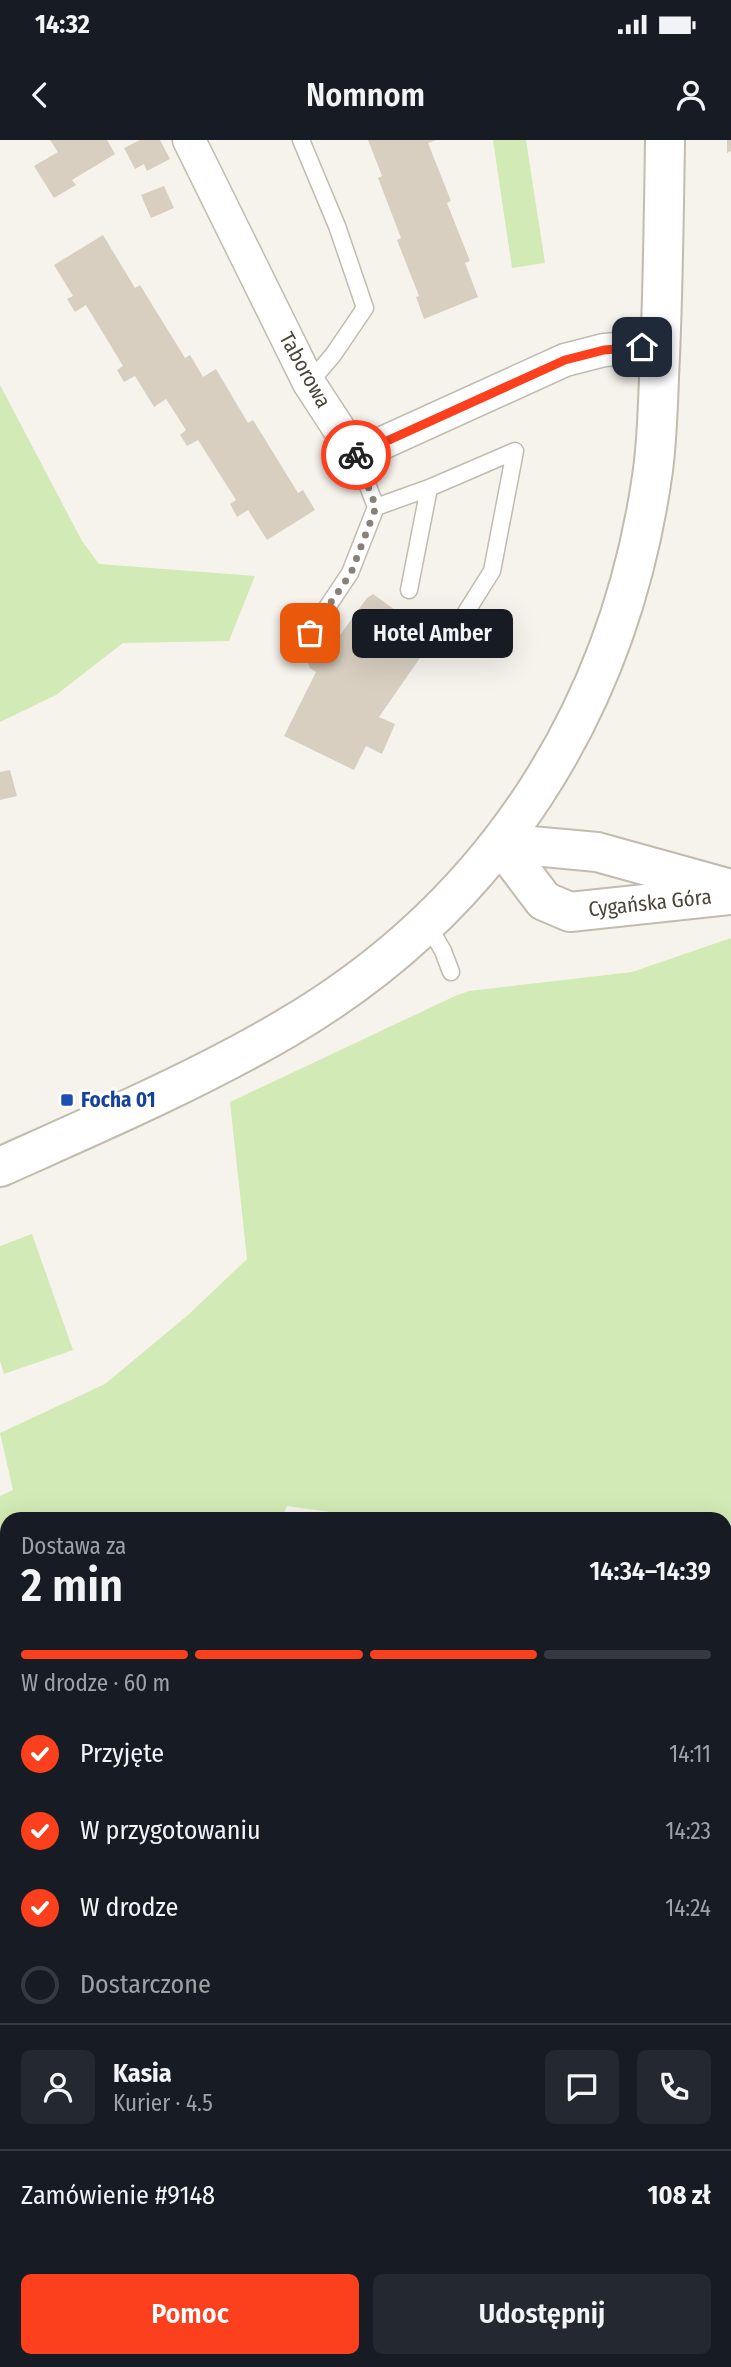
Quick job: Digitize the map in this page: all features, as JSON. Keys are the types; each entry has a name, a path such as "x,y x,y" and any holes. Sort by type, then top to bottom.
{"street":[{"name":"Taborowa","path":"189,140 309,383 356,455"},
{"path":"0,1167 194,1076 286,1028 352,985 427,923 469,882 538,789 574,728 621,613 635,563 653,468 660,346 665,140"},
{"path":"356,455 565,360 604,350 660,346"},
{"name":"Cygańska Góra","path":"500,843 597,852 731,889"},
{"name":"Cygańska Góra","path":"500,843 544,901 570,912 731,895"}],"lane":[{"path":"301,140 337,226 365,308 333,355 309,383"},
{"path":"376,507 429,488 514,450 492,571 453,633"},
{"path":"310,633 351,573 376,507 356,455"},
{"path":"409,590 429,488"},
{"path":"427,923 451,972"}],"green space":[{"path":"493,140 526,140 545,263 512,268"},
{"path":"0,385 82,541 99,564 255,576 229,641 123,643 56,695 0,722"},
{"path":"731,938 731,1512 329,1512 287,1506 285,1512 0,1512 0,1496 13,1490 0,1433 105,1384 188,1315 247,1259 230,1102 469,991 632,972"},
{"path":"32,1234 73,1350 4,1374 0,1361 0,1246"}],"building":[{"path":"50,140 107,140 115,154 72,180 76,185 54,198 34,166 58,152"},
{"path":"140,140 160,140 170,159 147,171 144,164 135,169 124,148"},
{"path":"368,140 436,140 428,143 451,201 447,203 470,261 465,263 478,297 424,319 416,297 419,296 397,240 401,238 378,178 382,176"},
{"path":"727,140 731,140 731,151 727,153"},
{"path":"164,186 174,208 151,218 141,195"},
{"path":"103,235 135,288 140,285 185,358 190,355 203,377 216,369 248,423 253,420 298,493 303,490 315,510 267,540 248,510 237,517 230,504 236,500 198,440 187,446 180,435 186,430 166,399 154,407 135,376 124,382 117,370 123,366 86,305 75,312 67,299 73,296 54,265"},
{"path":"373,594 432,637 379,717 395,724 382,754 366,746 354,770 284,736 316,672 308,663 324,644 330,649 367,598"},
{"path":"10,770 17,796 0,800 0,772"}],"way so far":[{"path":"310,633 351,573 376,507 356,455"}],"place":[{"name":"Hotel Amber","path":"310,633"},
{"name":"Focha 01","path":"67,1100"}],"route":[{"path":"356,455 565,360 604,350 642,347"}]}
